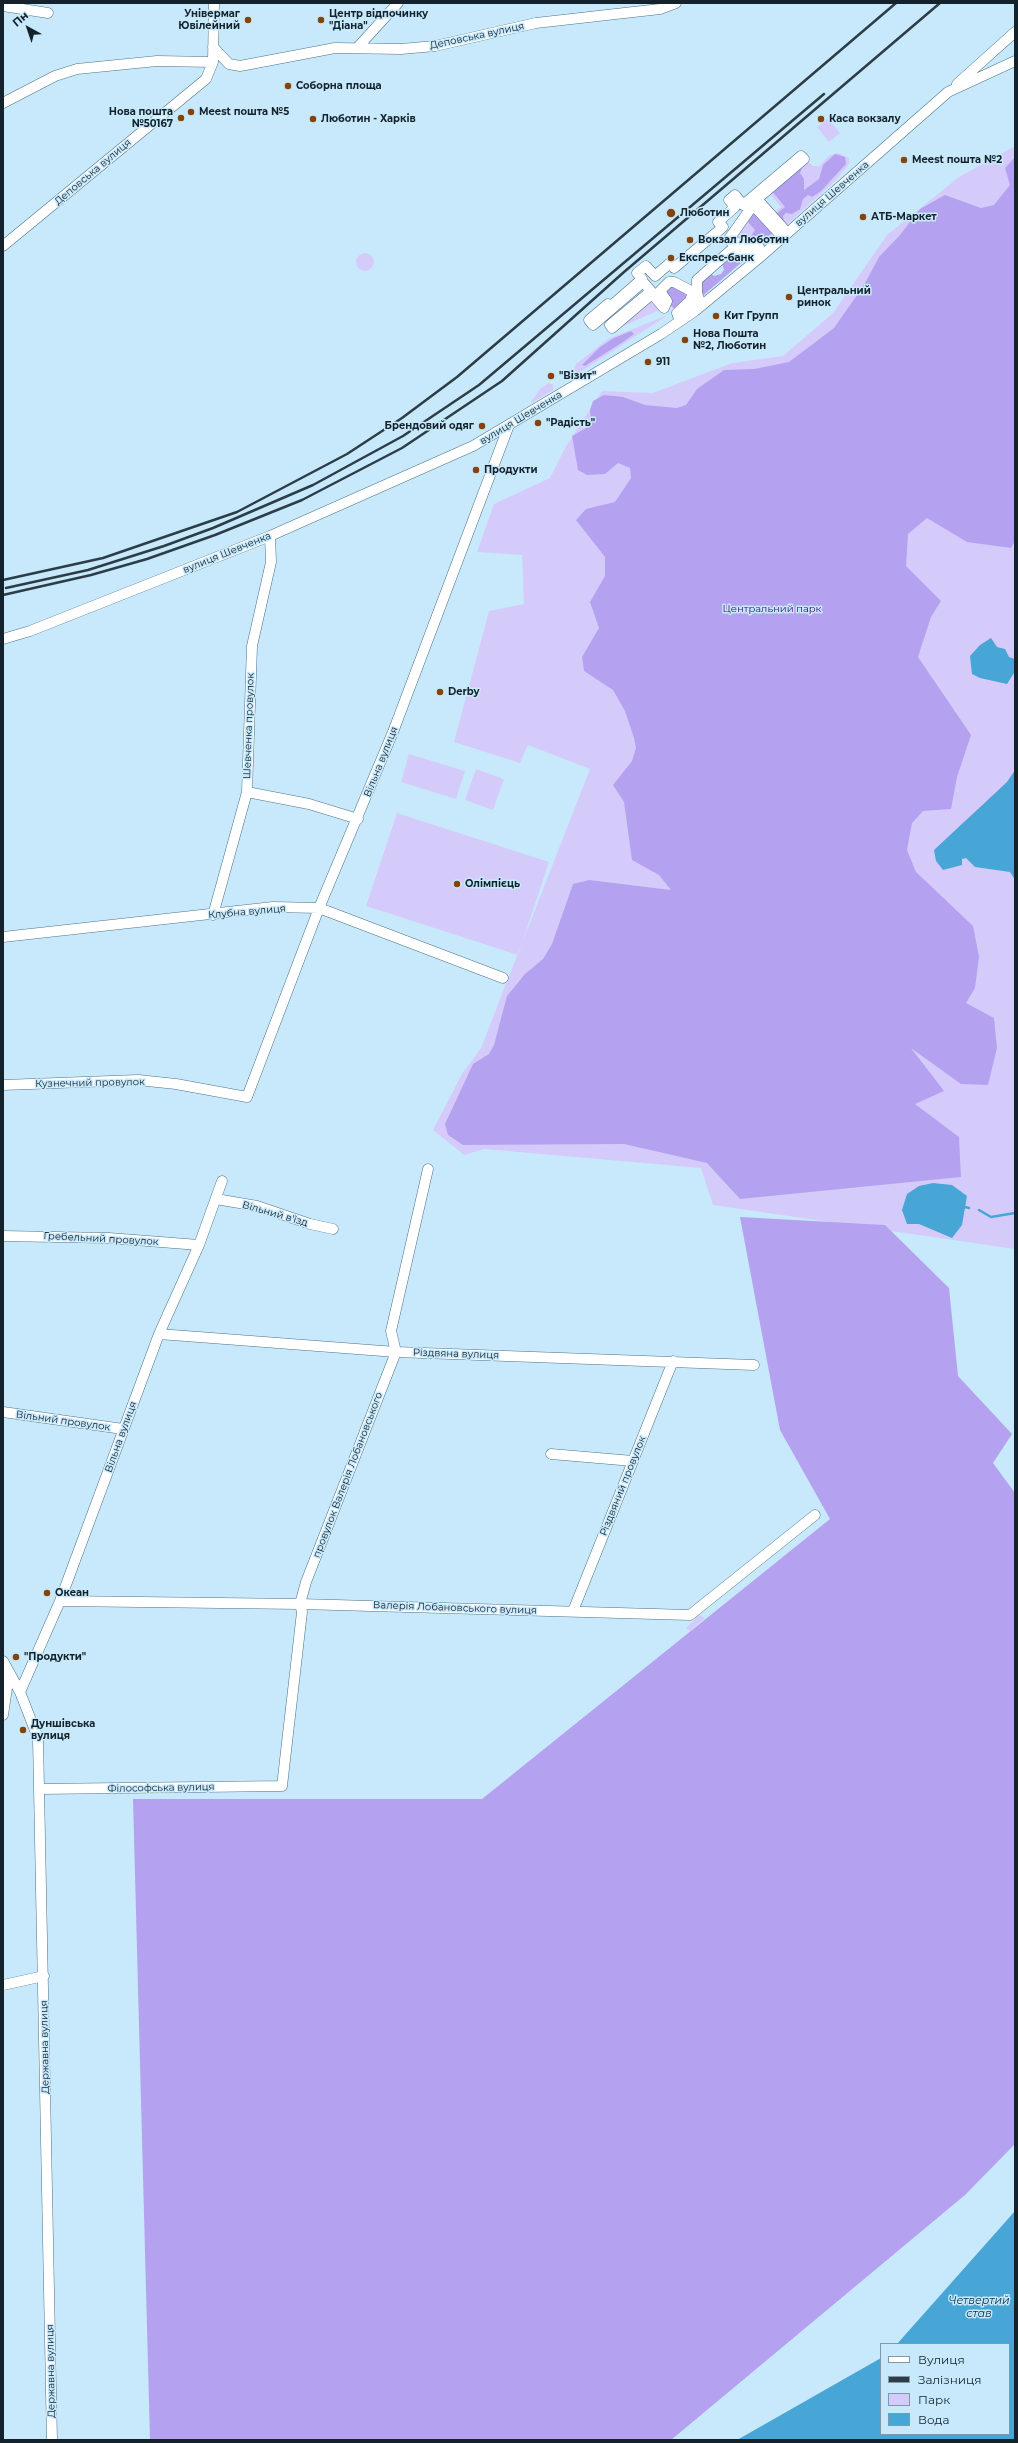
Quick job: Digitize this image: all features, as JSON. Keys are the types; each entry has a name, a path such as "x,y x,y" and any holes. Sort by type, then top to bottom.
{"street":[{"path":"3,103 55,76 77,69 157,61 213,62 214,3"},
{"path":"358,47 398,3"},
{"name":"Деповська вулиця","path":"213,47 230,64 240,66 335,48 358,47 401,49 435,46 536,23 660,9 676,3"},
{"path":"3,6 48,13"},
{"path":"948,92 1015,32"},
{"name":"вулиця Шевченка","path":"3,639 30,631 270,536 473,446 655,338 695,311 759,258 948,92 1015,61"},
{"name":"Деповська вулиця","path":"3,246 199,86 206,79 213,62"},
{"path":"801,156 804,159 757,199 783,228 778,232 754,206 729,236 731,242 759,248 749,256 744,253 730,252 697,280 697,293 699,299 678,316 677,313 690,301 693,292 674,282 669,282 660,291 667,301 664,308 652,294 612,328 610,325 651,291 643,282 593,325 589,320 608,304 610,307 642,279 637,273 646,266 655,276 670,263 674,268 723,227 718,222 735,207 729,200 735,195 743,205 801,156"},
{"name":"Вільна вулиця","path":"247,1097 319,908 358,819 393,732 509,425"},
{"name":"Шевченка провулок","path":"213,915 247,792 252,646 271,562 270,536"},
{"path":"247,792 309,804 358,819"},
{"name":"Клубна вулиця","path":"3,937 213,915 273,907 319,908 503,978"},
{"name":"Кузнечний провулок","path":"3,1085 138,1080 176,1084 247,1097"},
{"path":"396,1352 391,1331 428,1168"},
{"name":"Вільна вулиця","path":"20,1692 60,1601 159,1334 199,1245 222,1181"},
{"name":"Вільний в'їзд","path":"216,1199 257,1206 310,1224 332,1229"},
{"name":"Гребельний провулок","path":"3,1236 109,1238 199,1245"},
{"name":"Різдвяна вулиця","path":"159,1334 396,1352 754,1365"},
{"name":"провулок Валерія Лобановського","path":"282,1786 302,1612 300,1604 306,1582 396,1352"},
{"name":"Різдвяний провулок","path":"573,1611 673,1361"},
{"name":"Вільний провулок","path":"3,1412 123,1429"},
{"path":"551,1454 633,1461"},
{"name":"Валерія Лобановського вулиця","path":"60,1601 300,1604 690,1615 815,1515"},
{"name":"Державна вулиця","path":"3,1661 20,1692 38,1738 44,1976 52,2440"},
{"path":"3,1715 9,1674"},
{"name":"Філософська вулиця","path":"39,1789 282,1786"},
{"path":"3,1985 44,1976"}],"green space":[{"path":"828,118 840,133 829,142 817,127"},
{"name":"Центральний парк","path":"1015,146 1015,1249 713,1205 701,1168 484,1149 464,1155 433,1130 462,1074 481,1048 590,769 528,745 520,763 454,742 489,611 524,604 522,555 477,552 494,504 550,478 565,448 602,391 653,393 732,363 783,356 833,313 887,235 959,177"},
{"path":"838,153 849,158 849,164 836,180 783,228 771,216 781,207 767,190 804,159 813,166 819,166 830,155"},
{"path":"835,154 845,157 846,164 821,191 812,197 808,195 803,199 800,209 792,214 786,213 783,216 784,224 776,214 785,207 772,191 804,163 800,173 804,179 804,190 819,179 823,165"},
{"name":"Центральний парк","path":"1015,157 1015,541 1011,548 967,542 927,518 908,534 906,566 941,601 931,617 918,657 971,735 957,777 951,809 923,811 912,823 907,850 916,872 973,926 979,957 975,988 966,1003 994,1018 997,1048 988,1085 961,1084 911,1048 944,1091 915,1104 959,1137 961,1177 740,1199 707,1163 624,1144 463,1145 448,1135 445,1124 473,1064 489,1054 494,1045 507,996 525,974 543,959 552,944 573,884 589,880 671,890 659,875 632,860 624,802 613,785 632,761 636,748 634,738 625,711 613,690 584,671 582,657 599,628 590,602 605,576 605,557 576,520 586,509 615,502 631,478 630,468 618,463 605,474 587,475 578,470 572,436 586,428 591,421 590,410 593,401 604,395 623,397 645,405 677,408 686,405 697,389 724,370 754,369 789,362 834,328 864,285 879,257 900,235 920,209 945,195 981,208 994,205 1010,185 1005,168"},
{"path":"751,208 778,232 759,248 729,237"},
{"path":"753,214 756,214 774,232 757,244 748,241 755,230 748,222"},
{"path":"730,251 749,256 699,299 697,280 710,273 714,276 721,274 724,270 722,263"},
{"path":"365,253 371,256 374,262 371,268 365,271 359,268 356,262 359,256"},
{"path":"670,286 682,290 686,295 685,301 675,309 671,306 672,298 666,292"},
{"path":"652,294 664,308 614,330"},
{"path":"668,315 574,376 572,373 576,364 608,339"},
{"path":"631,331 634,334 623,342 585,366 582,365 600,347 614,338"},
{"path":"549,383 553,385 553,390 532,403 531,402 540,389"},
{"path":"409,754 465,771 456,799 401,782"},
{"path":"476,769 504,779 493,810 465,800"},
{"name":"Олімпієць","path":"397,813 549,862 518,955 366,906"},
{"path":"740,1217 885,1225 949,1288 958,1376 1012,1434 993,1463 1015,1493 1015,2144 965,2195 671,2440 150,2440 133,1799 482,1799 830,1519 780,1430"},
{"path":"699,1615 705,1618 690,1631 686,1628"}],"water":[{"path":"991,638 997,647 1005,649 1009,657 1015,659 1014,673 1007,684 980,678 972,674 970,656 980,645"},
{"path":"1015,770 1015,880 1010,872 975,867 966,858 962,859 962,865 943,870 936,861 934,850 1007,782"},
{"path":"933,1183 952,1185 967,1196 962,1225 952,1238 919,1224 907,1224 902,1210 907,1194 919,1186"},
{"name":"Четвертий став","path":"1015,2211 1015,2440 737,2440 880,2359 880,2435 1010,2435 1010,2343 898,2343"}],"waterway":[{"path":"965,1207 969,1208"},
{"path":"979,1210 991,1217 1015,1213"}],"railway":[{"path":"3,580 103,558 237,512 347,454 402,418 457,377 896,3"},
{"path":"3,595 91,575 147,559 215,535 302,500 402,448 502,381 624,272 940,3"},
{"path":"6,588 88,570 164,546 213,528 313,485 403,436 479,385 824,94"}],"place":[{"name":"Універмаг Ювілейний","path":"248,20"},
{"name":"Центр відпочинку \"Діана\"","path":"321,20"},
{"name":"Соборна площа","path":"288,86"},
{"name":"Meest пошта №5","path":"191,112"},
{"name":"Нова пошта №50167","path":"181,118"},
{"name":"Люботин - Харків","path":"313,119"},
{"name":"Каса вокзалу","path":"821,119"},
{"name":"Meest пошта №2","path":"904,160"},
{"name":"Люботин","path":"671,213"},
{"name":"АТБ-Маркет","path":"863,217"},
{"name":"Вокзал Люботин","path":"690,240"},
{"name":"Експрес-банк","path":"671,258"},
{"name":"Центральний ринок","path":"789,297"},
{"name":"Кит Групп","path":"716,316"},
{"name":"Нова Пошта №2, Люботин","path":"685,340"},
{"name":"911","path":"648,362"},
{"name":"\"Візит\"","path":"551,376"},
{"name":"\"Радість\"","path":"538,423"},
{"name":"Брендовий одяг","path":"482,426"},
{"name":"Продукти","path":"476,470"},
{"name":"Derby","path":"440,692"},
{"name":"Олімпієць","path":"457,884"},
{"name":"Океан","path":"47,1593"},
{"name":"\"Продукти\"","path":"16,1657"},
{"name":"Дуншівська вулиця","path":"23,1730"}]}
